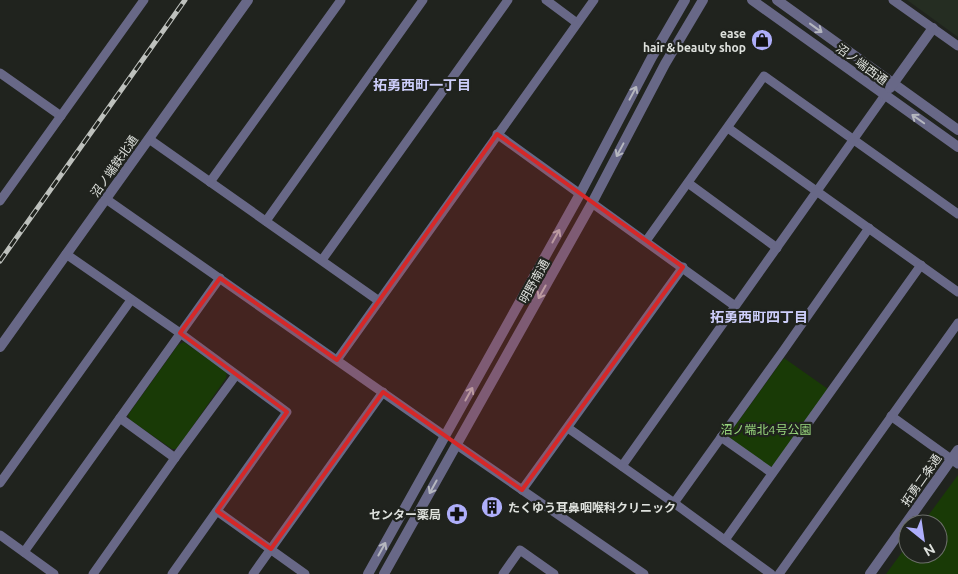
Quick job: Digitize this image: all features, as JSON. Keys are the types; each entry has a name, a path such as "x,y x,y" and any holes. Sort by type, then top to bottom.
{"street":[{"path":"0,201 144,0"},
{"name":"沼ノ端鉄北通","path":"0,347 248,0"},
{"path":"210,182 341,0"},
{"path":"266,221 423,0"},
{"path":"322,260 508,0"},
{"path":"546,0 576,23"},
{"path":"337,360 594,0"},
{"name":"明野南通","path":"368,574 580,194 684,0"},
{"name":"明野南通","path":"384,574 592,202 665,64 703,0"},
{"name":"沼ノ端西通","path":"752,0 958,147"},
{"name":"沼ノ端西通","path":"777,0 958,130"},
{"path":"893,0 958,46"},
{"path":"622,466 932,28"},
{"path":"0,73 62,116"},
{"path":"646,241 764,76 958,214"},
{"path":"728,128 958,292"},
{"path":"497,134 735,306"},
{"path":"149,138 379,301"},
{"path":"688,183 777,248"},
{"path":"106,199 644,574"},
{"path":"674,503 869,228"},
{"path":"66,254 180,333 287,412 172,574"},
{"path":"725,540 921,265"},
{"path":"522,490 683,267"},
{"path":"24,552 220,278"},
{"path":"0,483 131,300"},
{"path":"779,574 958,322"},
{"path":"93,574 236,375"},
{"path":"253,574 383,392"},
{"path":"891,416 955,462"},
{"path":"120,418 175,458"},
{"path":"568,428 771,574"},
{"path":"721,437 772,473"},
{"name":"拓勇二条通","path":"870,574 955,462 958,450"},
{"path":"217,511 305,574"},
{"path":"0,535 54,574"},
{"path":"504,574 520,550 554,574"}],"highlighted area":[{"path":"497,134 683,267 522,490 383,392 271,549 217,511 287,412 180,333 220,278 337,360"}],"shaded area":[{"path":"907,0 958,0 958,37"}],"green space":[{"path":"184,342 227,372 226,378 177,449 172,449 130,420 128,415 178,345"},
{"name":"沼ノ端北4号公園","path":"784,358 828,389 774,466 768,467 727,437"},
{"path":"958,475 958,574 886,574 898,558 898,564 948,564 948,514 929,514"}],"railway":[{"path":"0,261 185,0"}],"place":[{"name":"ease hair＆beauty shop","path":"762,40"},
{"name":"たくゆう耳鼻咽喉科クリニック","path":"492,507"},
{"name":"センター薬局","path":"457,514"}],"district":[{"name":"拓勇西町一丁目","path":"422,85"},
{"name":"拓勇西町四丁目","path":"759,317"}]}
